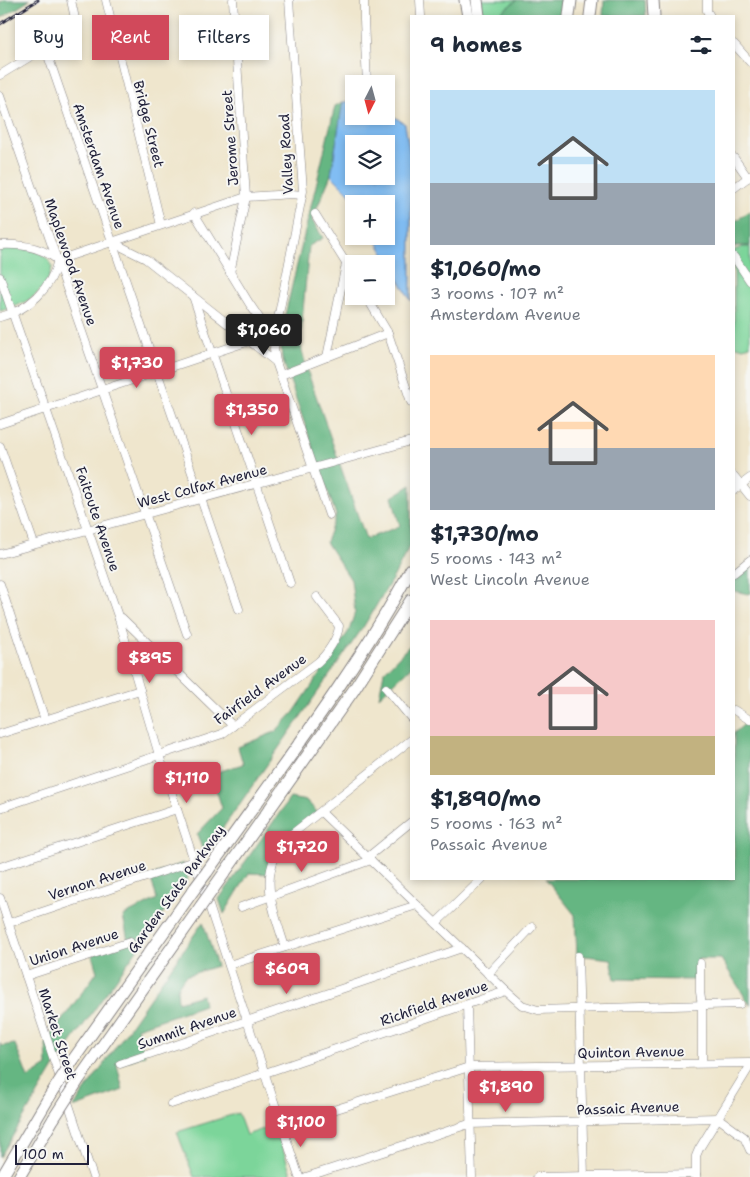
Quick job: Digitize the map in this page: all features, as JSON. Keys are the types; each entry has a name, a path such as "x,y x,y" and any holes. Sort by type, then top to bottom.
{"highway":[{"path":"466,0 475,15"},
{"path":"475,15 478,0"},
{"path":"569,15 571,0"},
{"path":"576,15 578,0"},
{"path":"590,15 593,0"},
{"path":"593,0 594,15"},
{"path":"653,0 654,15"},
{"path":"661,0 662,15"},
{"name":"Garden State Parkway","path":"2,1177 48,1098 73,1060 352,666 410,571"},
{"path":"19,1177 79,1079 354,691 410,602"}],"street":[{"path":"71,0 74,15"},
{"name":"Bridge Street","path":"106,0 160,225"},
{"name":"Jerome Street","path":"230,273 246,197 233,0"},
{"name":"Valley Road","path":"276,362 272,334 302,195 289,0"},
{"path":"364,0 367,75"},
{"path":"420,0 421,15"},
{"path":"707,0 707,12 709,15"},
{"path":"735,45 750,62"},
{"path":"0,75 25,60"},
{"name":"Amsterdam Avenue","path":"50,60 112,242 146,259 276,362"},
{"name":"Maplewood Avenue","path":"0,96 187,634"},
{"path":"735,159 749,177 735,187"},
{"path":"58,260 246,197 302,195"},
{"path":"0,424 248,340 272,334 230,273 194,214"},
{"path":"315,214 345,262"},
{"path":"112,242 239,610"},
{"path":"0,246 18,245 40,249 58,260"},
{"path":"735,259 750,282"},
{"path":"0,317 32,302 44,290 52,277 58,260"},
{"path":"327,357 345,269"},
{"name":"Faitoute Avenue","path":"0,277 119,620 159,755 299,1177"},
{"path":"192,296 290,583"},
{"path":"371,305 388,333 410,399"},
{"path":"281,375 388,333"},
{"path":"276,362 328,515"},
{"name":"West Colfax Avenue","path":"0,554 410,441"},
{"path":"0,446 34,544"},
{"path":"735,477 750,496"},
{"path":"735,489 750,478"},
{"path":"735,572 750,560"},
{"path":"0,584 45,720"},
{"name":"Fairfield Avenue","path":"0,808 217,736 233,726 318,662 326,652 337,634 339,626 317,597"},
{"path":"119,620 122,618 233,726"},
{"path":"386,688 410,717"},
{"path":"0,734 140,690"},
{"path":"735,711 750,720"},
{"path":"285,947 270,896 270,875 279,849 292,834 410,741"},
{"path":"0,867 177,809"},
{"path":"321,812 506,992"},
{"path":"240,907 370,859 410,823"},
{"name":"Vernon Avenue","path":"9,923 194,861"},
{"path":"436,923 481,880"},
{"name":"Market Street","path":"0,898 93,1177"},
{"path":"228,965 417,905"},
{"path":"488,974 532,927"},
{"name":"Union Avenue","path":"26,976 130,942"},
{"name":"Summit Avenue","path":"120,1064 462,948"},
{"path":"578,956 584,1177"},
{"path":"700,963 702,1064"},
{"name":"Richfield Avenue","path":"171,1104 506,992 519,1003 534,1009 740,1004"},
{"path":"467,1005 472,1177"},
{"path":"537,1177 696,1176 696,1156 750,1065"},
{"name":"Quinton Avenue","path":"282,1126 469,1066 750,1065"},
{"path":"718,1118 744,1137 750,1150"},
{"name":"Passaic Avenue","path":"306,1177 471,1125 718,1118"}],"green space":[{"path":"4,0 30,0 0,19 0,3"},
{"path":"479,0 517,0 497,15 479,15"},
{"path":"517,0 566,0 564,15 497,15"},
{"path":"604,0 645,0 646,15 603,15"},
{"path":"343,102 331,175 312,220 323,238 309,246 300,343 307,370 366,539 400,526 392,497 410,486 410,545 364,626 204,855 197,834 222,808 211,774 243,764 238,747 275,732 294,712 349,631 355,612 351,580 326,542 336,515 282,358 280,336 335,106"},
{"path":"750,211 750,246 735,247 735,221"},
{"path":"16,247 32,250 42,255 50,262 52,267 40,291 18,305 0,311 0,251"},
{"path":"750,247 750,346 743,348 735,345 735,250"},
{"path":"750,563 750,593 735,591 735,574"},
{"path":"410,645 410,668 379,697 384,672"},
{"path":"748,721 750,722 750,1005 721,959 698,959 698,980 615,979 611,959 577,955 575,915 547,880 735,880 735,732"},
{"path":"290,798 307,801 318,813 282,841 269,874 249,873 224,914 219,899"},
{"path":"183,863 188,878 58,1061 0,1157 0,1043 1,1046 15,1044 28,1078 47,1066 46,1042 97,972 92,955 128,940 123,916 157,899 150,876"},
{"path":"203,922 217,966 185,976 177,988 178,1002 202,995 204,1005 137,1028 145,1055 117,1065 123,1090 73,1108"},
{"path":"238,1113 246,1135 275,1125 292,1177 194,1177 177,1132"}],"water":[{"path":"343,102 345,102 345,125 395,125 395,117 405,124 410,155 410,299 395,273 395,255 385,255 379,245 395,245 395,195 350,195 331,175"}],"railway":[{"path":"0,24 38,0"}]}
